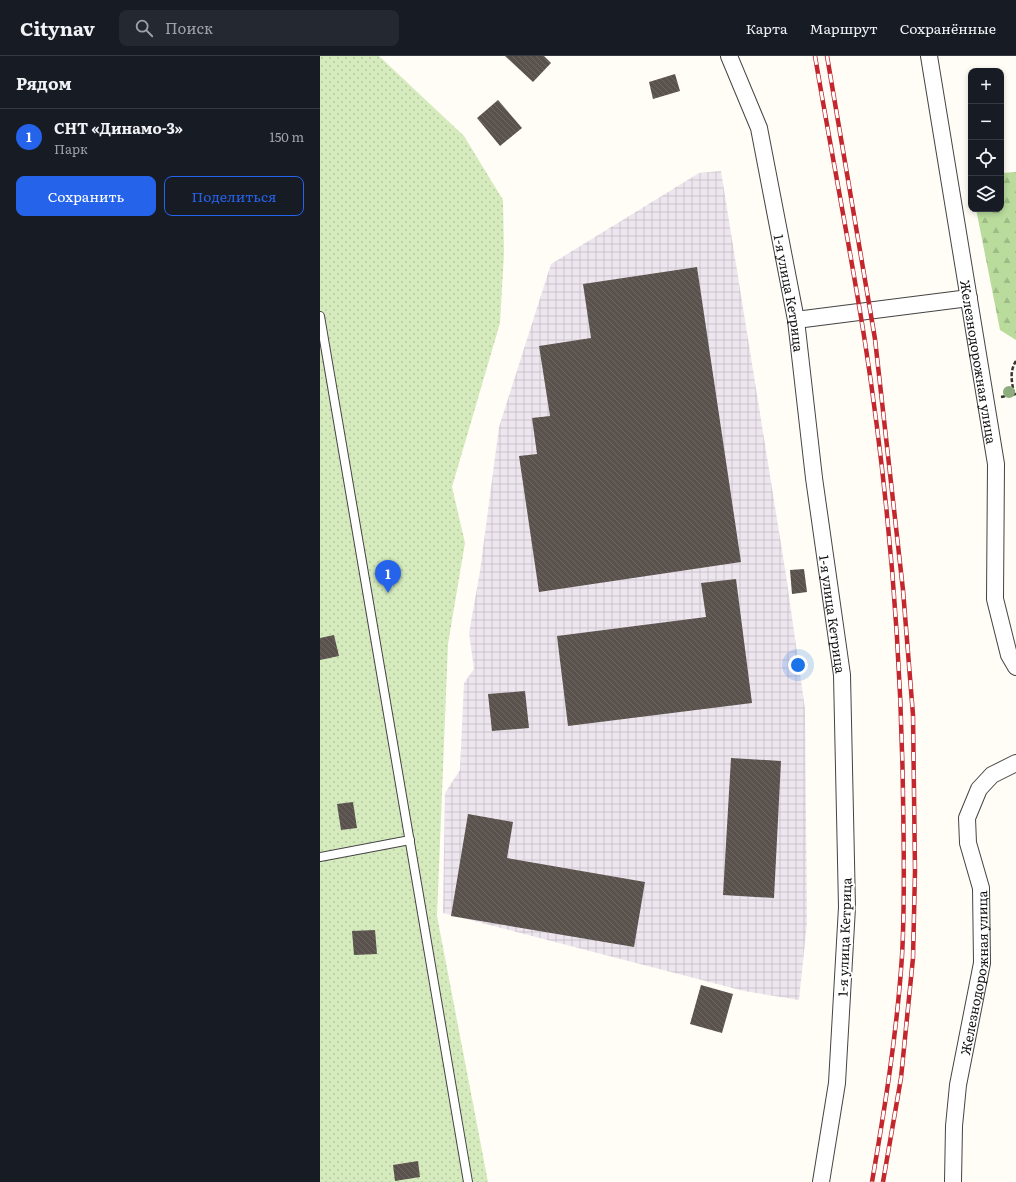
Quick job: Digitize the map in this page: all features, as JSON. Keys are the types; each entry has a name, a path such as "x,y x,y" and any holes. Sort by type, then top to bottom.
{"street":[{"name":"1-я улица Кетрица","path":"729,56 759,128 796,320 813,470 842,675 847,907 837,1083 821,1182"},
{"name":"Железнодорожная улица","path":"929,56 996,464 995,599 1009,655 1016,667"},
{"path":"796,320 969,298"},
{"name":"Железнодорожная улица","path":"954,1182 954,1126 958,1084 982,963 981,888 968,843 967,818 979,789 992,775 1016,763"}],"lane":[{"path":"320,316 468,1182"},
{"path":"320,857 410,840"}],"path":[{"path":"1000,397 1015,394 1011,380 1012,367 1016,361"}],"shaded area":[{"path":"721,171 786,575 805,709 807,923 799,1000 744,991 443,913 445,793 460,770 464,683 474,669 469,633 480,571 499,427 551,264 699,173"}],"green space":[{"path":"320,56 379,56 464,136 503,200 504,253 500,323 452,487 465,543 448,644 437,916 488,1182 320,1182"},
{"path":"1016,172 1016,340 1000,330 977,212 1004,212 1004,173"}],"building":[{"path":"505,56 544,56 551,63 533,82"},
{"path":"675,74 680,91 653,99 649,82"},
{"path":"498,100 522,128 500,146 477,118"},
{"path":"697,267 741,562 539,592 519,456 537,454 532,418 550,416 539,346 591,338 583,284"},
{"path":"804,569 807,592 792,594 790,570"},
{"path":"736,579 752,703 568,726 557,636 706,617 701,583"},
{"path":"334,635 339,656 320,660 320,638"},
{"path":"525,691 529,728 492,731 488,694"},
{"path":"731,758 781,761 774,898 723,895"},
{"path":"353,802 357,828 341,830 337,804"},
{"path":"468,814 513,822 507,858 645,882 634,947 451,916"},
{"path":"375,930 377,954 354,955 352,931"},
{"path":"701,985 733,994 722,1033 690,1024"},
{"path":"418,1161 420,1177 395,1181 393,1165"}],"railway":[{"path":"815,56 859,306 873,398 887,512 892,569 902,740 904,856 902,956 890,1069 872,1182"},
{"path":"827,56 875,339 903,590 913,715 915,871 913,958 901,1078 883,1182"}],"place":[{"name":"СНТ «Динамо-3»","path":"388,593"}]}
